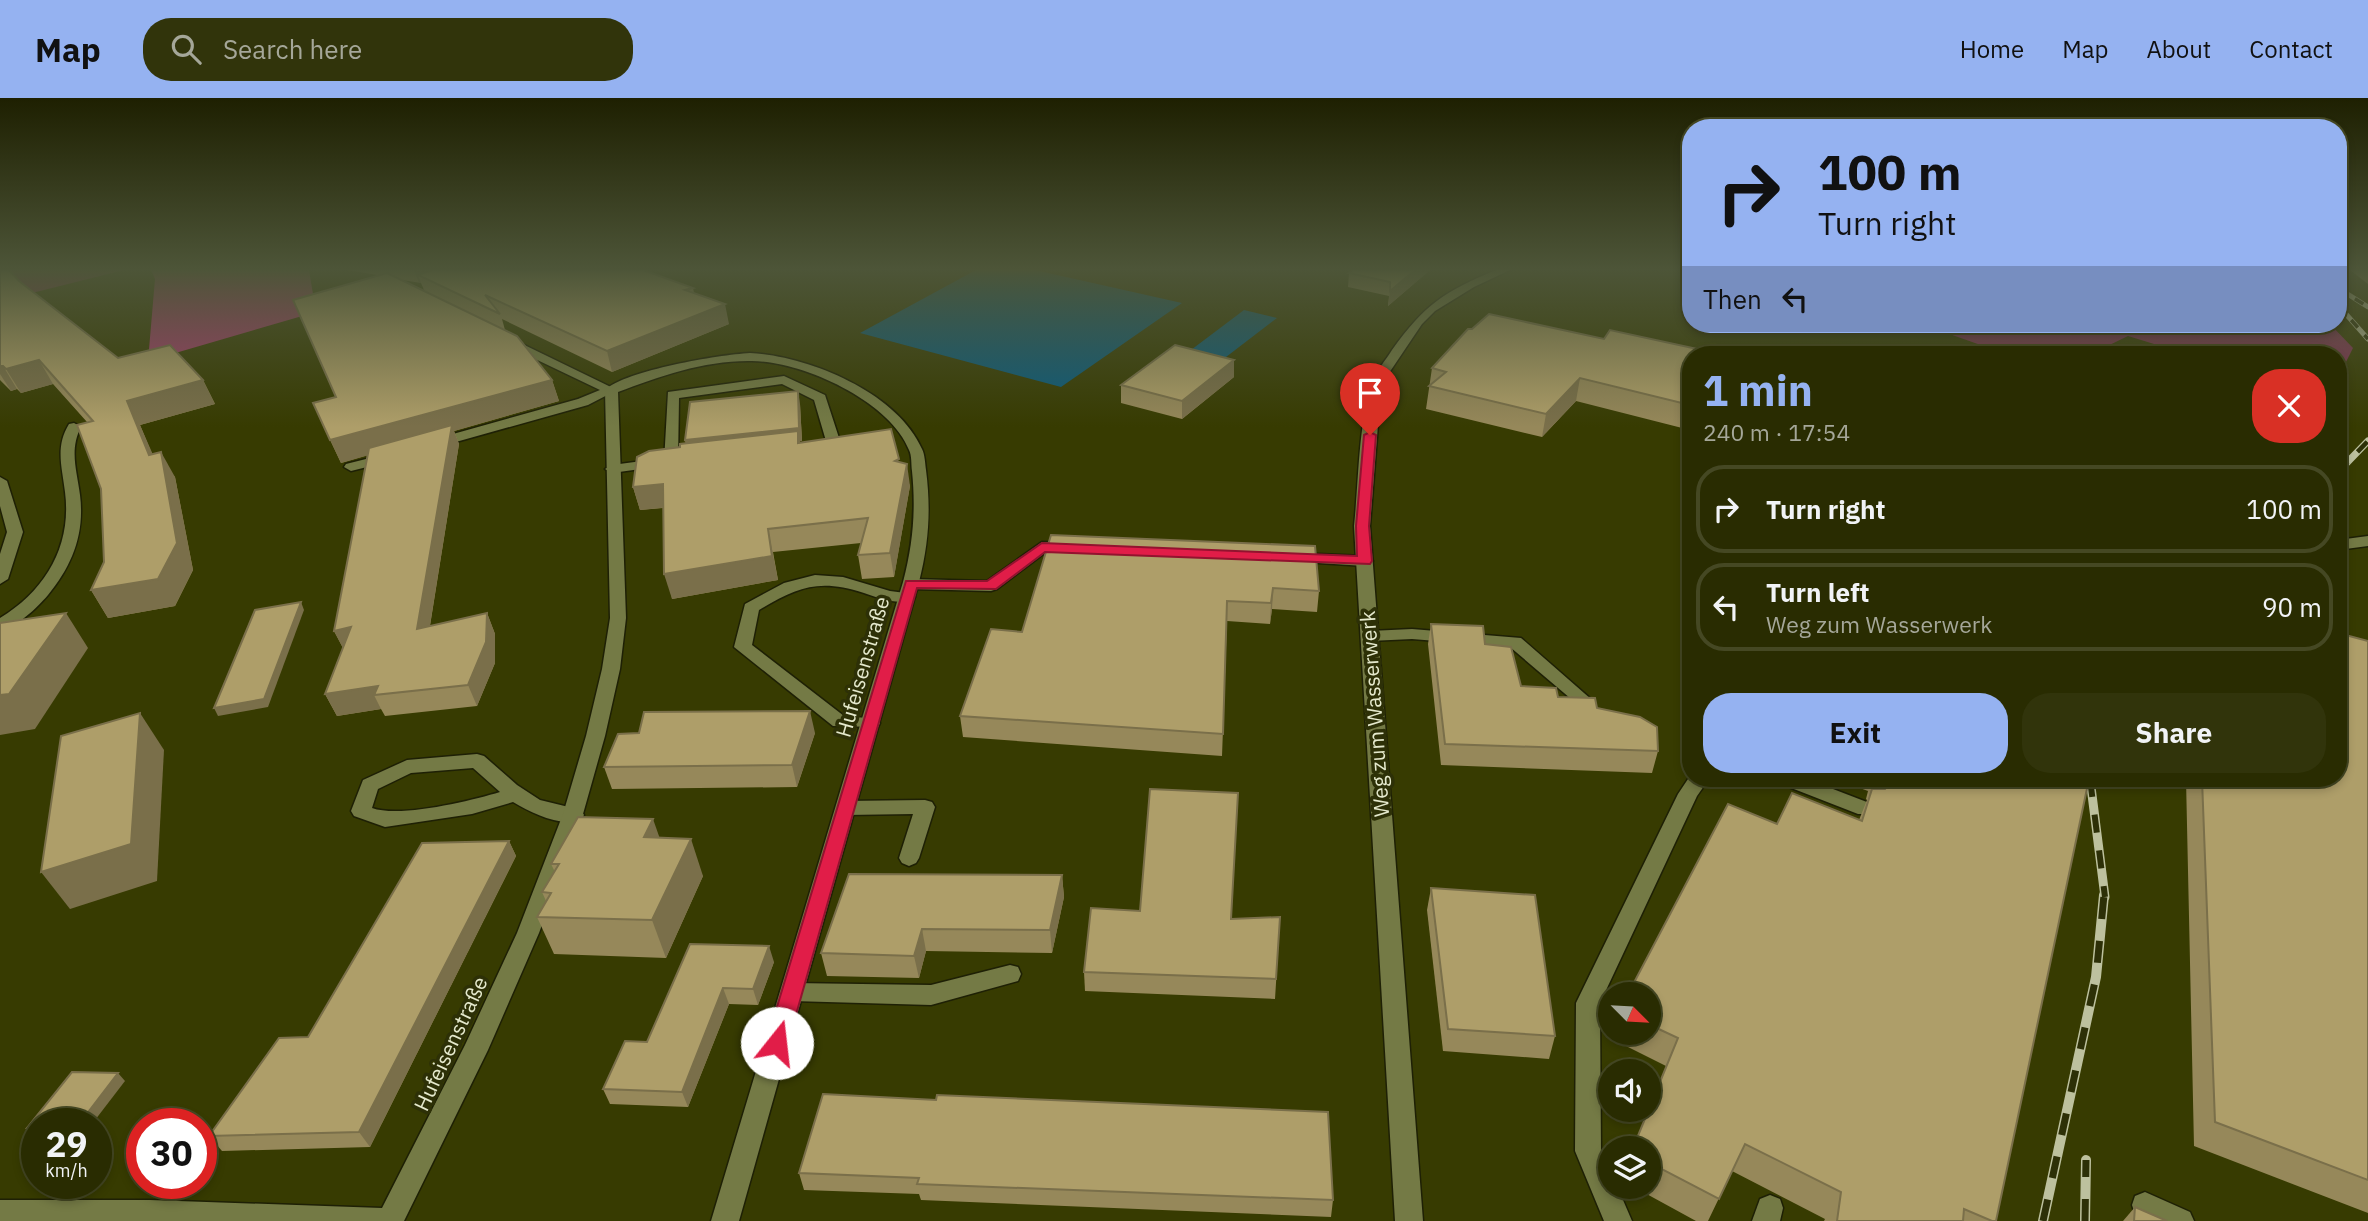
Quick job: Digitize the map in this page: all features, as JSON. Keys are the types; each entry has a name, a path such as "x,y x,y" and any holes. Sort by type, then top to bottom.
{"street":[{"name":"Weg zum Wasserwerk","path":"1409,1221 1363,526 1372,412 1379,379 1418,322"},
{"path":"503,339 611,390"},
{"name":"Hufeisenstraße","path":"390,1221 451,1101 524,942 574,816 616,653 618,618 611,390 686,366 751,357 782,359 808,365 861,392 893,418 916,450 924,504 924,528 909,591 725,1221"},
{"path":"612,469 678,461 673,395 784,380 820,398 834,444 807,447"},
{"path":"351,467 583,402 611,390"},
{"path":"0,625 32,603 55,575 64,556 74,523 66,452 67,440 74,427"},
{"path":"0,481 15,533 0,579"},
{"path":"2347,544 2368,541"},
{"path":"871,723 841,722 743,647 751,608 790,584 833,578 888,597 909,591 990,586 1042,547 1082,549"},
{"path":"1270,557 1365,561"},
{"path":"1370,636 1412,634 1515,642 1583,699"},
{"path":"515,794 472,807 385,820 361,811 370,785 407,767 477,761 515,794 555,815 574,816"},
{"path":"1618,1221 1588,1151 1588,1003 1693,787"},
{"path":"1809,787 1865,809"},
{"path":"846,808 925,807 909,858"},
{"path":"792,992 931,995 1010,974"},
{"path":"2145,1205 2179,1221"},
{"path":"0,1213 150,1213 382,1221"}],"shaded area":[{"path":"151,322 280,322 148,361"},
{"path":"1947,333 2339,333 2353,348 2347,360 2347,346 2161,346 2128,336 2107,346 1983,346"}],"water":[{"path":"880,322 1154,322 1061,387 860,333"},
{"path":"1228,322 1271,322 1213,367 1179,359"}],"building":[{"path":"0,322 72,322 118,358 170,345 203,380 127,401 149,455 161,452 177,543 158,579 91,590 104,562 101,489 77,425 93,421 39,360 6,369 0,366"},
{"path":"303,322 489,322 517,336 552,380 330,440 313,403 336,397"},
{"path":"545,322 679,322 607,351"},
{"path":"1479,322 1528,322 1604,339 1610,330 1684,346 1682,403 1580,378 1546,414 1429,386 1446,372 1432,368 1468,329"},
{"path":"1175,345 1234,360 1182,401 1121,385"},
{"path":"798,391 799,428 685,440 690,402"},
{"path":"452,425 417,629 487,613 486,642 468,685 374,695 378,686 325,694 351,627 334,631 369,448"},
{"path":"891,429 899,459 895,461 907,464 890,553 858,555 868,518 768,529 772,556 664,574 663,484 633,487 637,457 649,451 680,447 680,444 798,431 798,443"},
{"path":"1051,535 1315,546 1319,591 1273,588 1271,603 1227,601 1223,734 960,716 991,629 1022,632"},
{"path":"301,602 264,699 214,708 255,610"},
{"path":"66,613 9,694 0,695 0,623"},
{"path":"1431,624 1483,626 1485,644 1511,647 1521,686 1556,688 1558,697 1595,698 1597,708 1640,717 1657,727 1658,751 1445,744"},
{"path":"2347,635 2368,641 2368,1180 2215,1122 2202,787 2347,787"},
{"path":"810,711 792,765 604,767 618,734 639,733 644,712"},
{"path":"140,713 131,844 41,872 61,736"},
{"path":"2087,787 1996,1221 1964,1209 1963,1221 1837,1221 1841,1192 1745,1144 1719,1199 1661,1169 1661,1136 1638,1136 1644,1122 1661,1122 1661,1080 1678,1038 1661,1030 1661,982 1634,982 1728,804 1777,824 1792,793 1862,821 1872,789"},
{"path":"1150,789 1238,793 1231,919 1280,917 1276,979 1084,972 1091,908 1140,911"},
{"path":"578,817 653,819 644,837 691,839 652,920 537,917 551,893 542,892 559,864 551,864"},
{"path":"509,841 359,1132 217,1136 217,1125 279,1038 308,1037 422,843"},
{"path":"849,874 1062,875 1050,930 922,929 914,956 821,953"},
{"path":"1431,888 1535,895 1555,1036 1448,1029"},
{"path":"690,944 769,946 753,989 723,988 682,1092 603,1089 625,1041 647,1042"},
{"path":"72,1072 118,1073 91,1108 43,1108"},
{"path":"823,1094 936,1100 937,1095 1328,1112 1333,1200 917,1184 919,1178 799,1173"},
{"path":"2135,1207 2167,1221 2134,1221"}],"railway":[{"path":"2353,322 2368,339"},
{"path":"2347,463 2368,441"},
{"path":"2091,787 2105,897"},
{"path":"2043,1221 2096,977 2104,895"},
{"path":"2085,1221 2086,1160"}],"route":[{"path":"777,1043 911,584 990,586 1042,547 1365,561 1363,526 1370,435"}]}
